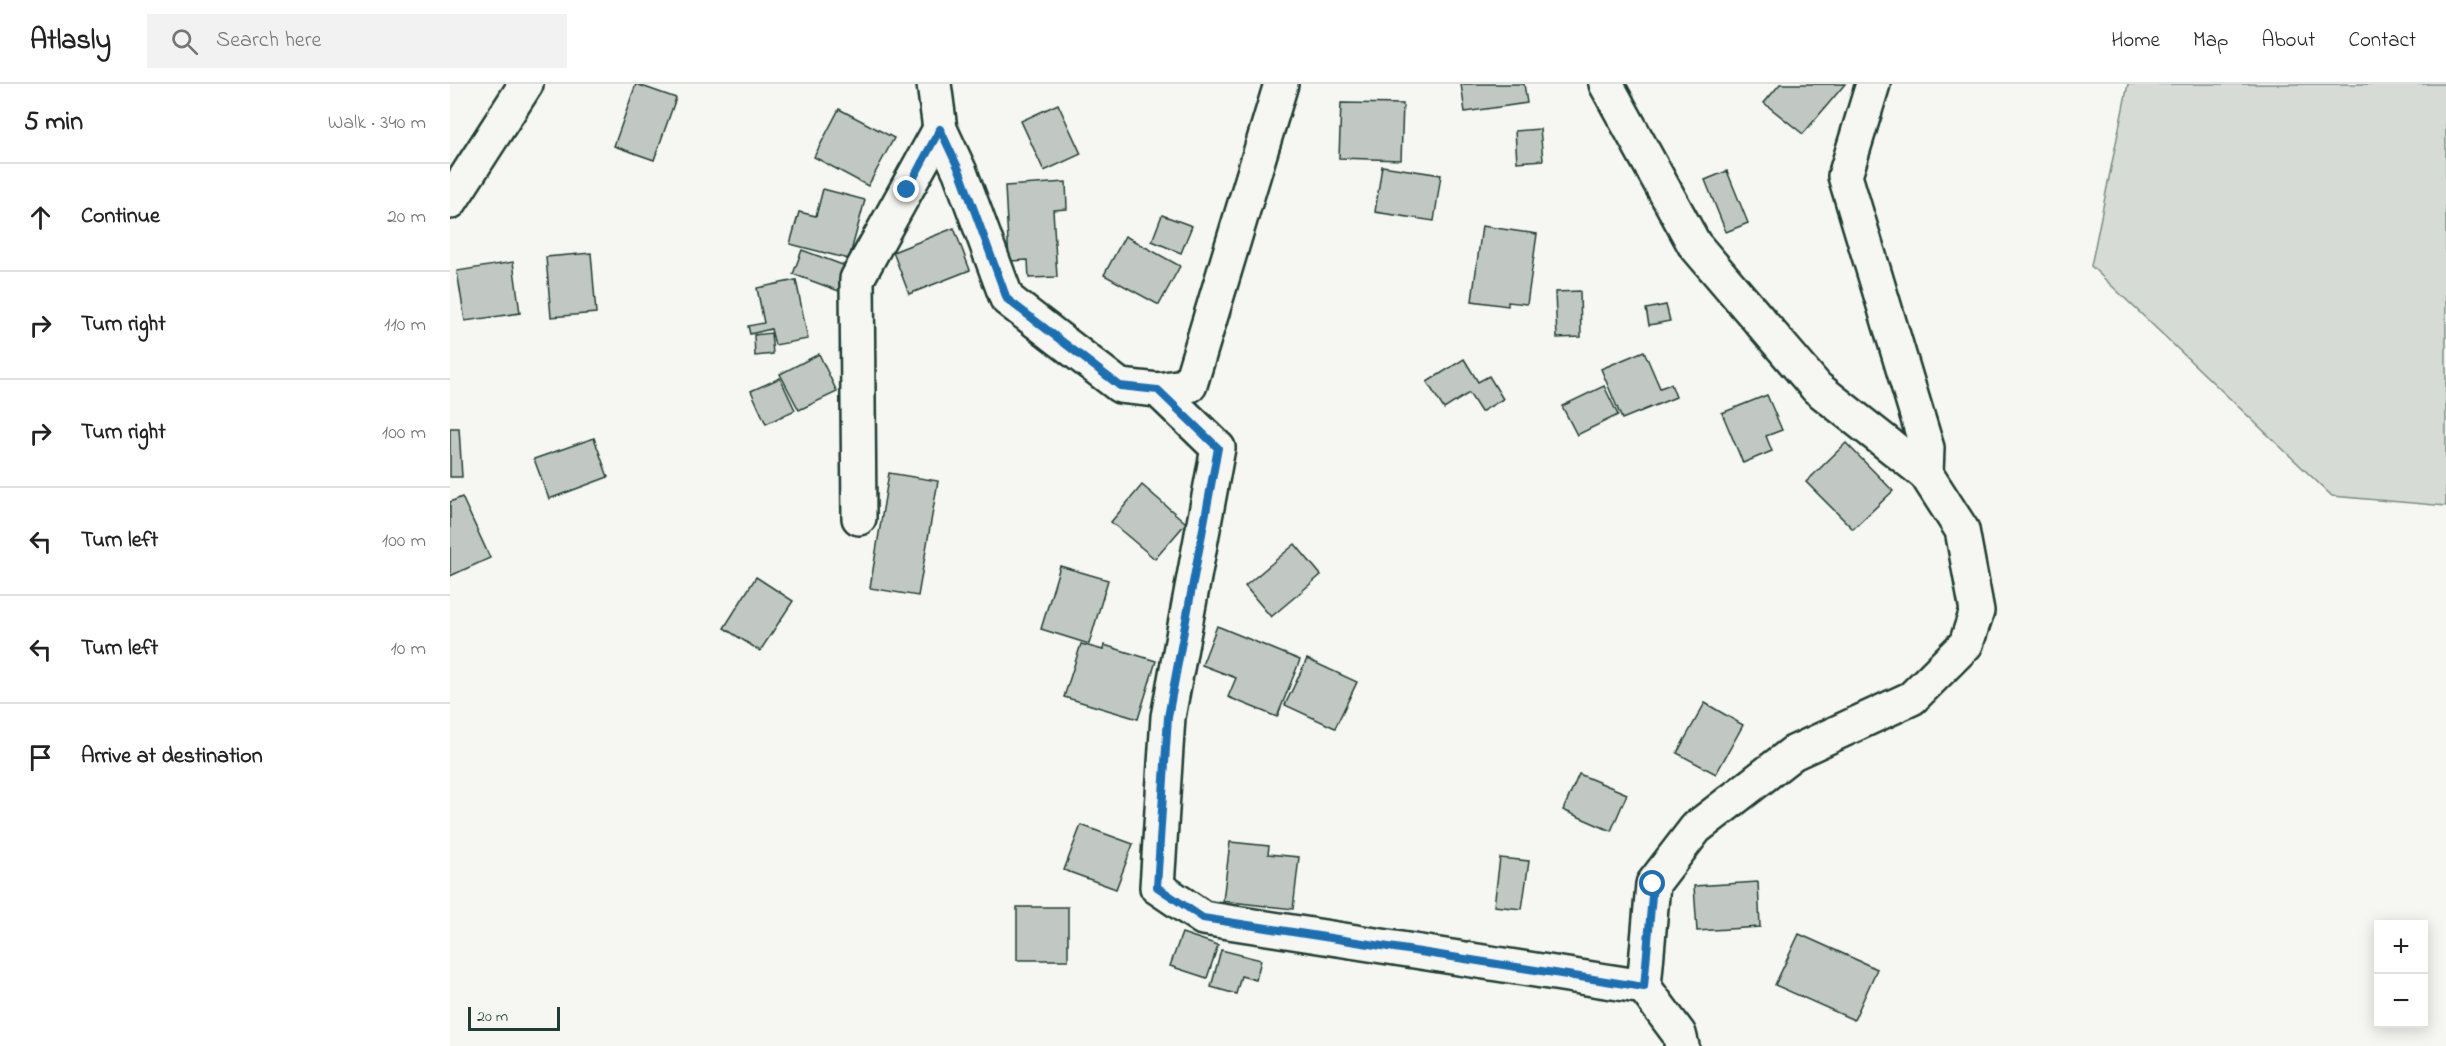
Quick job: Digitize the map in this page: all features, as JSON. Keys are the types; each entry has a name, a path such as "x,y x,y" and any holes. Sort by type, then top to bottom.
{"street":[{"path":"450,202 526,84"},
{"path":"934,84 940,129 960,172 1007,299 1120,386 1158,390 1190,386 1281,84"},
{"path":"1606,84 1694,244 1817,388 1926,474 1962,530 1977,611 1966,645 1912,698 1793,753 1696,828 1653,884 1644,987 1679,1034 1682,1046"},
{"path":"1873,84 1845,176 1927,448 1926,474"},
{"path":"859,518 857,279 940,129"},
{"path":"1158,390 1218,448 1168,717 1157,887 1203,918 1644,987"}],"shaded area":[{"path":"2128,84 2446,84 2446,506 2332,496 2091,266"}],"building":[{"path":"636,84 676,98 654,160 614,146"},
{"path":"1461,84 1524,84 1527,103 1465,112"},
{"path":"1780,84 1845,84 1803,134 1764,103"},
{"path":"1341,103 1403,104 1401,160 1339,158"},
{"path":"1058,104 1081,154 1044,171 1021,121"},
{"path":"839,109 894,138 868,186 814,157"},
{"path":"1540,129 1543,160 1517,162 1515,131"},
{"path":"1382,166 1441,175 1434,221 1375,212"},
{"path":"1727,171 1748,223 1726,232 1705,180"},
{"path":"1066,182 1067,209 1053,210 1057,277 1029,278 1028,260 1009,261 1005,186"},
{"path":"823,189 865,200 849,259 790,244 799,212 816,216"},
{"path":"1162,215 1192,226 1181,253 1152,241"},
{"path":"1482,226 1537,234 1527,304 1508,302 1508,306 1472,301"},
{"path":"954,228 970,270 909,294 893,252"},
{"path":"1125,236 1180,266 1159,305 1104,275"},
{"path":"802,250 848,267 839,291 793,274"},
{"path":"591,253 596,313 551,317 546,257"},
{"path":"513,262 520,313 465,321 457,271"},
{"path":"796,280 808,339 775,345 771,329 750,334 748,326 764,323 757,288"},
{"path":"1580,291 1581,337 1557,338 1555,292"},
{"path":"1666,305 1670,321 1649,325 1646,309"},
{"path":"771,333 773,354 755,356 754,335"},
{"path":"1644,351 1660,388 1671,384 1676,397 1622,419 1601,369"},
{"path":"819,354 837,392 799,410 780,374"},
{"path":"1464,359 1478,382 1489,376 1503,399 1481,412 1469,393 1444,409 1427,382"},
{"path":"780,378 795,410 766,424 751,391"},
{"path":"1604,386 1618,415 1577,435 1562,406"},
{"path":"1767,395 1782,430 1766,436 1772,451 1743,463 1722,413"},
{"path":"450,428 459,428 462,477 450,477"},
{"path":"594,438 608,477 549,499 534,459"},
{"path":"1846,443 1893,491 1853,529 1806,482"},
{"path":"889,473 938,481 918,596 870,588"},
{"path":"1142,485 1186,523 1155,559 1111,522"},
{"path":"462,497 490,558 450,576 450,502"},
{"path":"1295,544 1321,575 1271,617 1245,586"},
{"path":"1060,566 1108,580 1089,644 1041,629"},
{"path":"756,577 793,601 760,651 724,628"},
{"path":"1217,626 1300,660 1277,717 1228,697 1236,678 1202,665"},
{"path":"1081,644 1103,650 1104,645 1156,661 1138,719 1064,697"},
{"path":"1307,659 1357,682 1335,728 1285,705"},
{"path":"1705,703 1743,725 1716,774 1677,753"},
{"path":"1579,774 1627,794 1611,831 1563,810"},
{"path":"1081,825 1133,844 1116,889 1064,870"},
{"path":"1230,842 1269,846 1268,854 1299,857 1293,909 1223,901"},
{"path":"1500,858 1529,861 1522,909 1494,906"},
{"path":"1758,882 1760,927 1697,931 1694,886"},
{"path":"1017,907 1068,907 1068,960 1017,960"},
{"path":"1182,933 1218,945 1207,978 1170,966"},
{"path":"1799,934 1877,969 1854,1020 1775,985"},
{"path":"1221,950 1261,960 1256,980 1241,976 1236,994 1211,987"}],"route":[{"path":"907,190 940,129 960,172 1007,299 1120,386 1158,390 1218,448 1168,717 1157,887 1203,918 1644,987 1653,884"}]}
